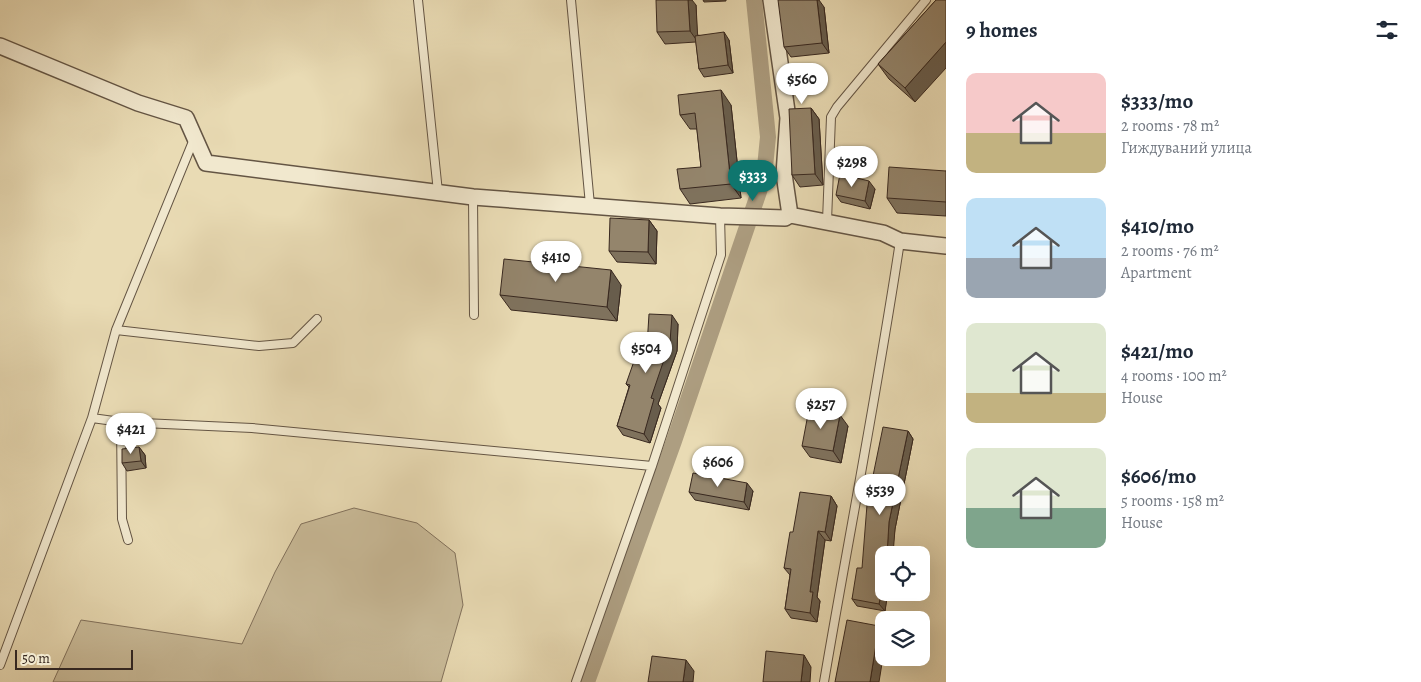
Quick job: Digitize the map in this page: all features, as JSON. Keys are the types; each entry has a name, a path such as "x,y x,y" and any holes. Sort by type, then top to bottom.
{"street":[{"path":"772,0 788,118 784,174 788,216"},
{"path":"0,46 138,103 186,118 206,163 473,197 720,216 788,216 827,221 883,233 900,241 946,246"}],"lane":[{"path":"418,0 438,192"},
{"path":"571,0 590,206"},
{"path":"827,221 831,117 926,0"},
{"path":"0,665 92,418 116,330 195,138"},
{"path":"473,197 474,315"},
{"path":"576,682 652,466 722,255 720,216"},
{"path":"824,682 860,470 884,348 900,241"},
{"path":"116,330 259,346 293,343 317,319"},
{"path":"92,418 121,422 252,428 652,466"},
{"path":"121,422 122,520 128,540"}],"shaded area":[{"path":"354,508 417,523 455,553 463,605 441,682 53,682 81,620 242,644 275,572 301,524"}],"building":[{"path":"656,0 688,0 690,31 657,32"},
{"path":"778,0 817,0 822,43 784,47"},
{"path":"936,0 946,0 946,42 905,88 878,64"},
{"path":"724,32 728,65 699,69 695,36"},
{"path":"721,90 731,184 680,189 677,169 701,167 695,113 680,115 678,95"},
{"path":"811,108 815,174 792,175 789,109"},
{"path":"889,167 946,171 946,202 887,198"},
{"path":"840,174 869,181 865,201 836,195"},
{"path":"610,218 649,220 648,252 609,251"},
{"path":"504,259 611,270 607,307 500,295"},
{"path":"649,314 672,315 670,342 651,398 654,399 644,434 617,426 630,385 626,384 640,344 647,346"},
{"path":"809,409 840,415 833,451 802,446"},
{"path":"883,427 908,431 889,522 888,546 875,546 875,601 880,601 879,604 852,599 857,568 862,568 867,505"},
{"path":"139,447 141,461 122,463 122,449"},
{"path":"693,473 747,483 744,502 689,492"},
{"path":"800,492 831,496 825,532 818,531 810,592 813,592 810,613 785,609 791,569 784,568 790,532 793,532"},
{"path":"847,620 875,625 875,651 870,682 835,682"},
{"path":"766,651 804,655 801,682 763,682"},
{"path":"652,656 686,660 683,682 648,682"}],"waterway":[{"path":"587,682 674,441 764,177 768,137 754,0"}]}
